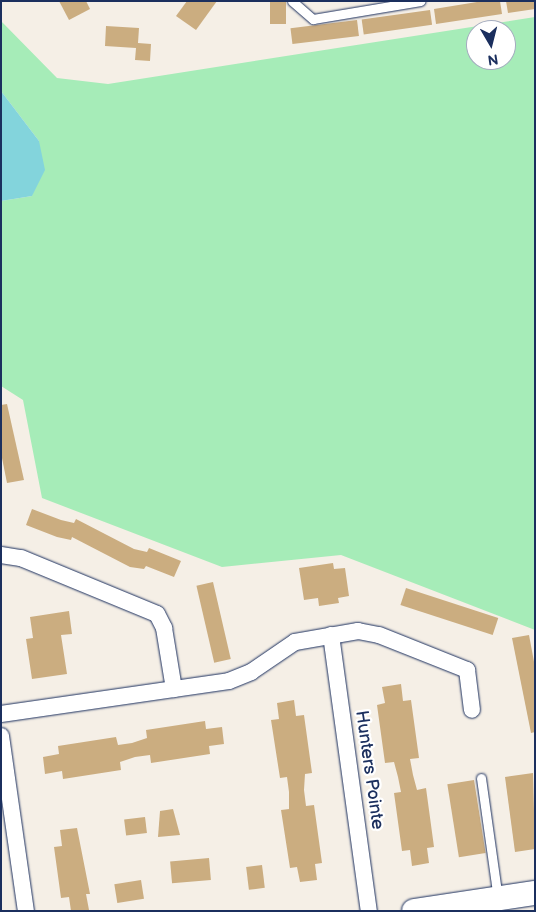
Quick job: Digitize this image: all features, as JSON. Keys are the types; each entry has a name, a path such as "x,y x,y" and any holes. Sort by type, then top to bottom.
{"main road":[{"path":"414,911 535,893"}],"street":[{"path":"1,556 21,558 157,614 164,628 174,689"},
{"path":"1,714 239,678 295,642 331,635 379,634 467,670 472,710"},
{"name":"Hunters Pointe","path":"331,635 369,911"},
{"path":"1,736 26,911"}],"lane":[{"path":"292,1 313,19 421,1"},
{"path":"481,778 498,899"}],"green space":[{"path":"535,17 535,630 341,555 222,567 42,498 23,400 1,386 1,201 32,196 39,141 1,91 1,21 57,78 108,84 466,28 466,70 516,70 516,20"}],"water":[{"path":"1,91 39,141 45,170 32,196 1,201"}],"building":[{"path":"59,1 86,1 90,9 69,20"},
{"path":"187,1 217,1 196,30 176,16"},
{"path":"270,1 286,1 286,24 270,24"},
{"path":"483,1 500,1 502,14 436,24 434,9"},
{"path":"506,1 535,1 535,9 508,13"},
{"path":"430,10 432,25 364,34 362,20"},
{"path":"357,20 359,36 292,44 290,28"},
{"path":"106,26 139,28 138,43 151,44 150,61 135,60 136,48 105,46"},
{"path":"7,404 24,480 7,483 1,453 1,405"},
{"path":"32,509 74,523 76,519 134,549 147,552 149,548 181,561 174,577 146,566 144,569 130,567 72,537 71,540 57,537 26,525"},
{"path":"333,563 334,569 345,568 349,596 338,598 339,603 319,606 318,598 304,600 299,568"},
{"path":"213,582 231,659 214,663 196,586"},
{"path":"406,588 498,618 493,635 400,605"},
{"path":"69,611 72,634 61,635 67,674 32,679 26,639 33,638 30,617"},
{"path":"529,635 535,667 535,732 531,733 512,638"},
{"path":"401,684 403,701 411,700 419,758 410,759 417,790 426,788 434,847 427,848 429,863 412,866 410,850 402,851 394,793 401,792 394,762 385,763 377,705 385,703 382,687"},
{"path":"294,700 296,716 304,715 312,773 305,774 304,790 306,806 314,805 322,863 315,864 317,880 300,882 297,867 290,868 281,810 289,809 289,792 287,777 280,778 271,720 279,719 277,703"},
{"path":"205,721 206,729 222,727 224,744 209,746 210,754 151,763 150,755 135,757 120,762 121,770 63,779 62,771 45,774 43,757 59,754 58,746 116,737 118,745 132,743 147,738 146,730"},
{"path":"533,773 535,849 515,852 505,777"},
{"path":"474,780 486,853 459,857 447,784"},
{"path":"173,809 180,835 158,837 160,811"},
{"path":"145,817 147,833 126,835 124,820"},
{"path":"77,828 90,894 86,894 89,910 71,911 69,897 61,898 54,847 62,846 60,830"},
{"path":"209,858 211,880 172,883 170,861"},
{"path":"262,865 265,888 249,890 246,867"},
{"path":"141,880 144,899 117,903 114,884"}]}
